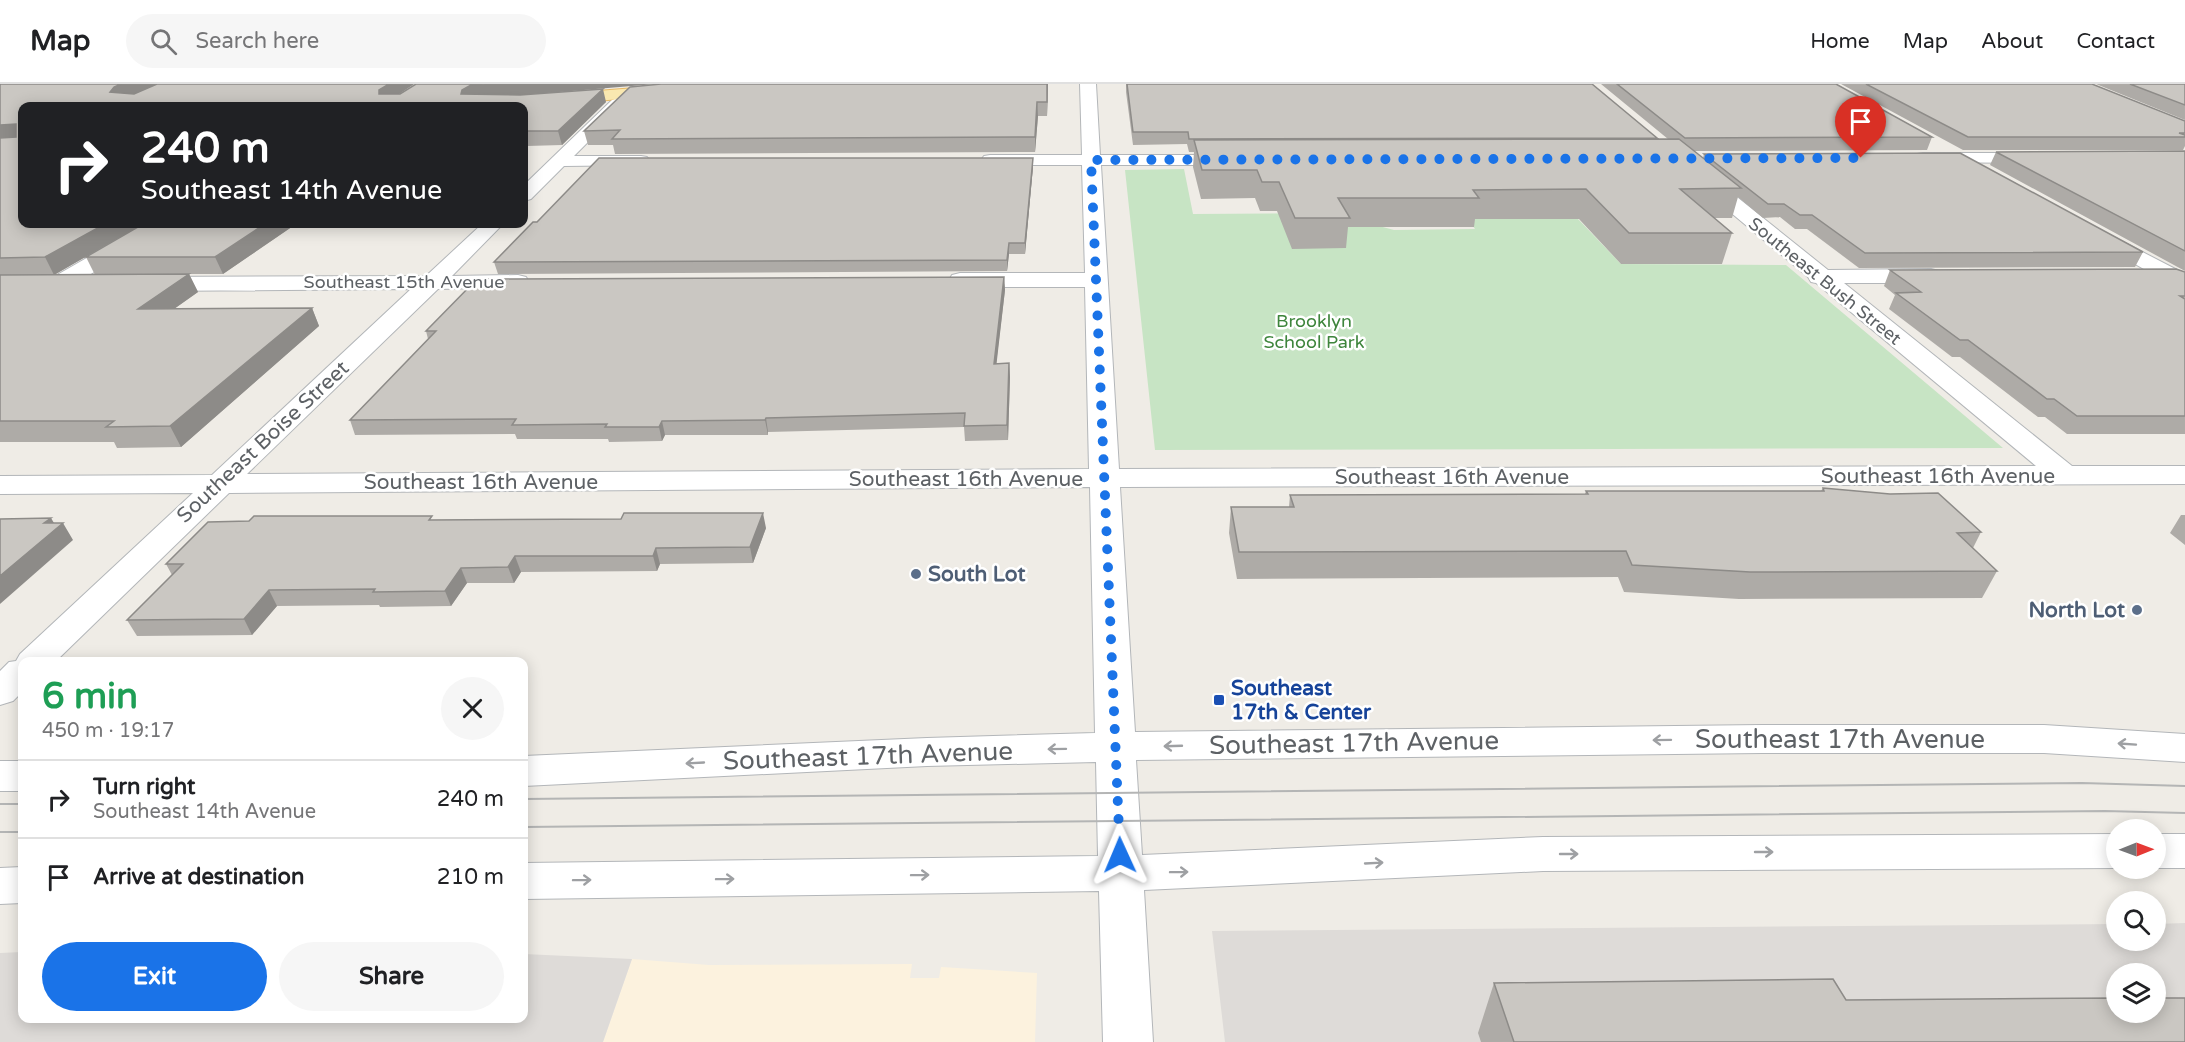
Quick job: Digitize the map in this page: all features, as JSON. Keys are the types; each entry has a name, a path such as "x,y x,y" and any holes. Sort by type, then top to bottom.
{"main road":[{"path":"526,102 740,84"}],"street":[{"path":"1088,84 1128,1042"},
{"path":"528,191 627,94"},
{"path":"1927,141 1988,175"},
{"path":"1907,158 2057,158"},
{"path":"977,160 1252,159"},
{"path":"558,161 660,161"},
{"name":"Southeast Bush Street","path":"1683,164 2064,475"},
{"path":"2079,225 2180,278"},
{"path":"105,284 49,284 153,228"},
{"name":"Southeast Boise Street","path":"38,657 489,228"},
{"path":"1819,277 1957,276"},
{"path":"2124,276 2180,278"},
{"path":"943,280 1096,280"},
{"name":"Southeast 15th Avenue","path":"128,284 541,282"},
{"name":"Southeast 16th Avenue","path":"0,485 1104,478 2185,475"},
{"path":"0,692 18,675"},
{"name":"Southeast 17th Avenue","path":"528,771 927,752 1116,747 1726,739 2044,739 2185,748"},
{"path":"0,776 18,776"},
{"path":"528,881 1184,872 1543,854 2106,851"},
{"path":"2166,851 2185,851"},
{"path":"0,886 18,885"}],"shaded area":[{"path":"2185,923 2185,1042 1225,1042 1212,931 2106,924 2106,951 2166,951 2166,924"},
{"path":"18,952 18,1023 528,1023 528,954 632,959 603,1042 0,1042 0,953"},
{"path":"632,959 709,965 912,964 910,978 939,978 941,967 1037,973 1035,1042 603,1042"}],"green space":[{"name":"Brooklyn School Park","path":"1184,169 1193,214 1330,213 1394,230 1475,229 1468,219 1578,219 1621,264 1786,265 2003,448 1155,450 1125,170"}],"building":[{"path":"0,84 121,84 110,92 134,94 157,84 389,84 379,90 379,94 400,94 416,84 485,84 471,85 462,90 461,94 520,95 603,89 558,131 528,131 528,102 18,102 18,228 98,228 45,257 0,258 0,138 16,137 16,124 0,125"},
{"path":"661,84 1047,84 1047,102 1037,102 1035,137 612,139 620,130 584,131 630,87"},
{"path":"1127,84 1592,84 1657,138 1189,139 1188,132 1133,132"},
{"path":"1617,84 1836,84 1932,137 1685,138"},
{"path":"1866,84 2092,84 2185,121 2185,133 2179,133 2185,137 1968,137"},
{"path":"2130,84 2185,84 2185,105"},
{"path":"1679,139 1741,188 1680,189 1732,233 1629,233 1586,189 1473,190 1479,198 1338,198 1350,218 1295,218 1279,182 1262,182 1257,170 1202,170 1194,140"},
{"path":"2185,151 2185,251 1996,152"},
{"path":"1960,153 2143,252 1865,253 1812,215 1800,215 1784,204 1768,204 1704,154"},
{"path":"599,158 1033,158 1025,243 1009,243 1007,260 494,262 533,222 537,222"},
{"path":"136,228 259,228 215,257 86,257"},
{"path":"2176,269 2185,272 2185,296 2180,296 2185,299 2185,416 2077,416 2054,399 2047,399 1968,340 1960,340 1896,293 1921,292 1890,270"},
{"path":"189,274 138,309 312,308 170,426 106,427 114,421 0,421 0,275"},
{"path":"1004,277 994,364 1009,363 1007,425 964,426 965,413 662,421 659,427 605,427 607,424 512,425 516,419 350,420 436,331 426,331 477,279"},
{"path":"1823,488 1890,494 1938,493 1981,532 1957,533 1997,571 1750,572 1632,565 1626,551 1239,552 1231,507 1294,507 1290,495 1824,491"},
{"path":"624,513 763,513 750,547 656,548 653,556 515,556 508,567 461,568 445,591 269,590 244,619 127,620 183,564 166,564 208,522 249,521 254,516 432,516 429,520 621,519"},
{"path":"51,518 44,523 63,523 0,576 0,519"},
{"path":"1833,979 1846,1000 2106,998 2106,1023 2166,1023 2166,998 2185,998 2185,1042 1514,1042 1494,983"}],"tram line":[{"path":"528,799 2082,783 2185,786"},
{"path":"0,804 18,804"},
{"path":"528,827 2105,811 2185,813"},
{"path":"0,832 18,832"}],"place":[{"name":"South Lot","path":"916,574"},
{"name":"North Lot","path":"2137,610"},
{"name":"Southeast 17th & Center","path":"1219,700"}],"route":[{"path":"1120,855 1091,160 1861,158"}]}
